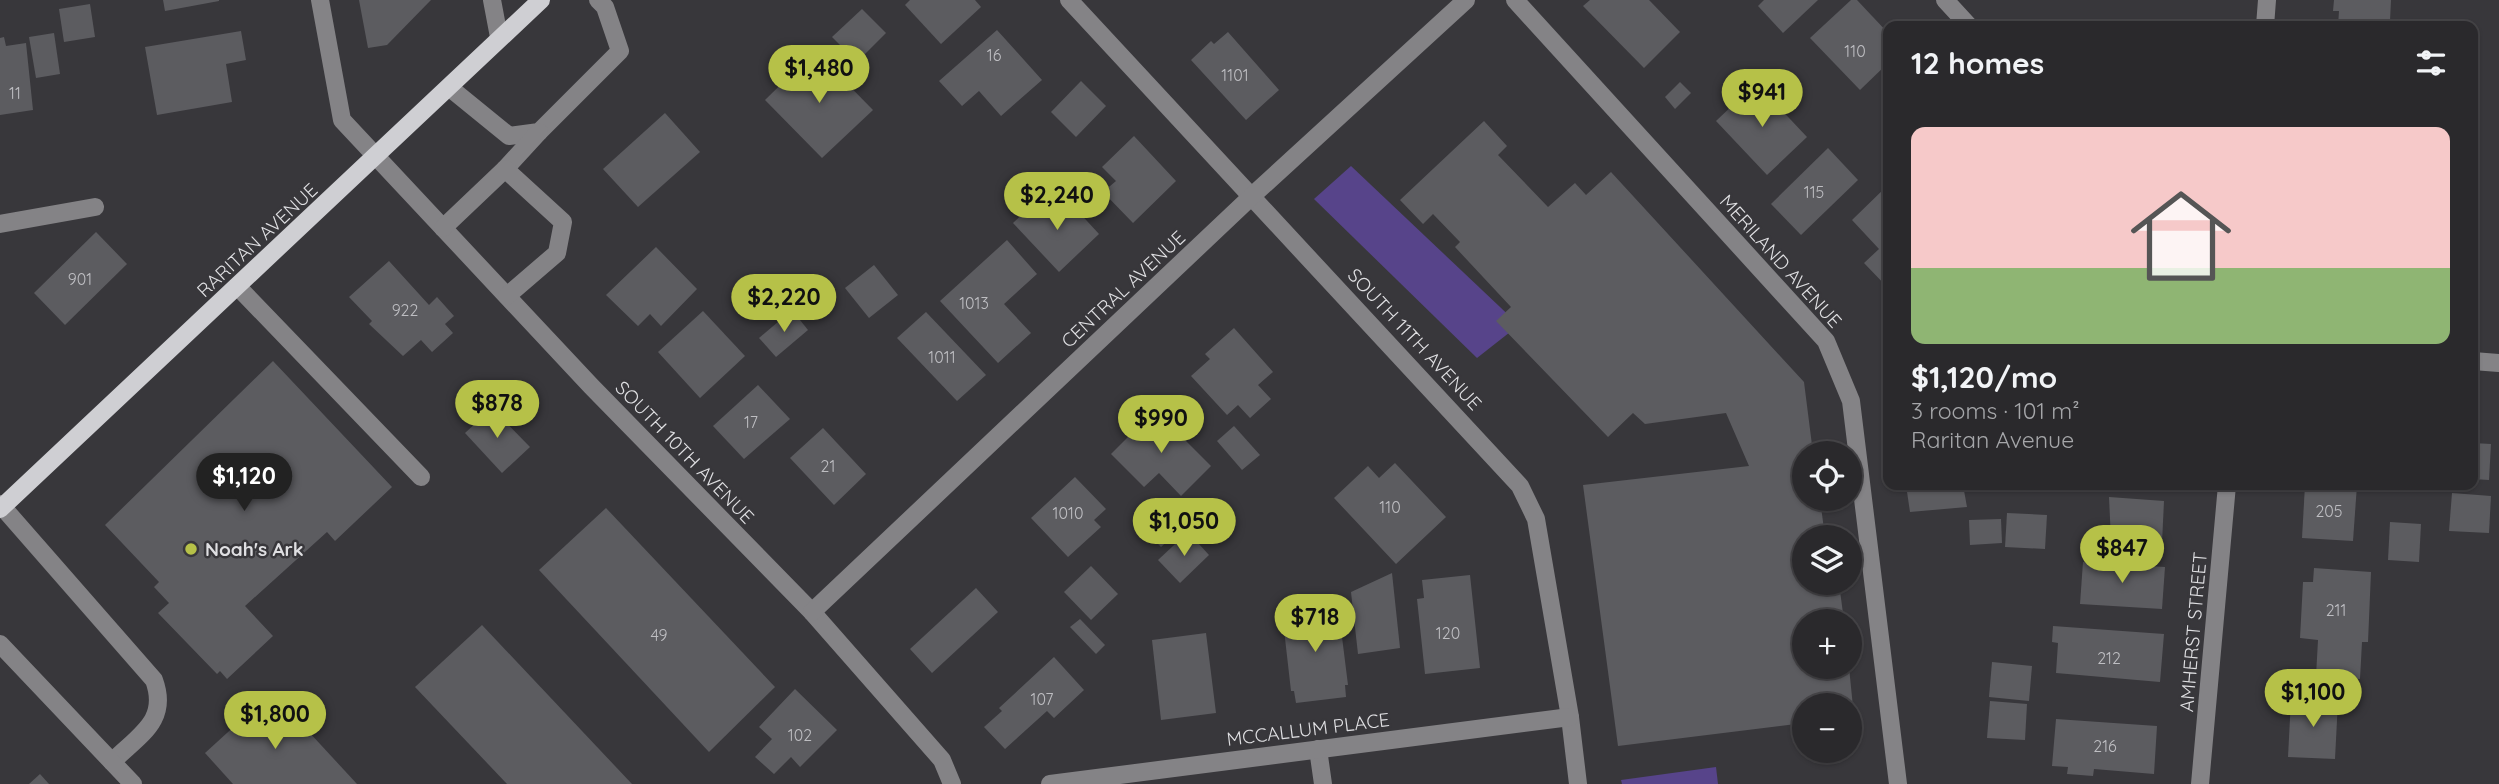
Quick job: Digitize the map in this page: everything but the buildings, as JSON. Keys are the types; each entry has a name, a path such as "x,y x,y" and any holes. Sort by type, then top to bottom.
{"main road":[{"name":"RARITAN AVENUE","path":"1,506 238,287 541,0"}],"street":[{"name":"SOUTH 10TH AVENUE","path":"320,0 342,120 507,296 812,612 942,760 953,784"},
{"path":"492,0 499,37"},
{"path":"443,228 505,169 620,51 605,7 598,0"},
{"name":"SOUTH 11TH AVENUE","path":"1069,0 1253,195 1520,486 1536,519 1570,716 1578,784"},
{"name":"CENTRAL AVENUE","path":"812,612 1253,195 1466,0"},
{"name":"MERILAND AVENUE","path":"1515,0 1805,316 1832,352 1851,401 1898,784"},
{"path":"1945,0 1964,21"},
{"path":"2265,21 2267,0"},
{"path":"450,88 509,136 539,132"},
{"path":"505,169 563,222 557,253 507,296"},
{"path":"0,224 95,207"},
{"path":"238,287 421,477"},
{"path":"2478,361 2499,363"},
{"name":"AMHERST STREET","path":"2200,784 2227,490"},
{"path":"1,506 154,680 160,697 158,716 112,762"},
{"path":"0,643 133,784"},
{"name":"MCCALLUM PLACE","path":"1050,784 1570,716"},
{"path":"1318,749 1323,784"}],"shaded area":[{"path":"1351,166 1519,325 1477,358 1314,199"},
{"path":"1716,767 1718,784 1622,784 1621,780"}],"place":[{"name":"Noah's Ark","path":"191,549"}]}
